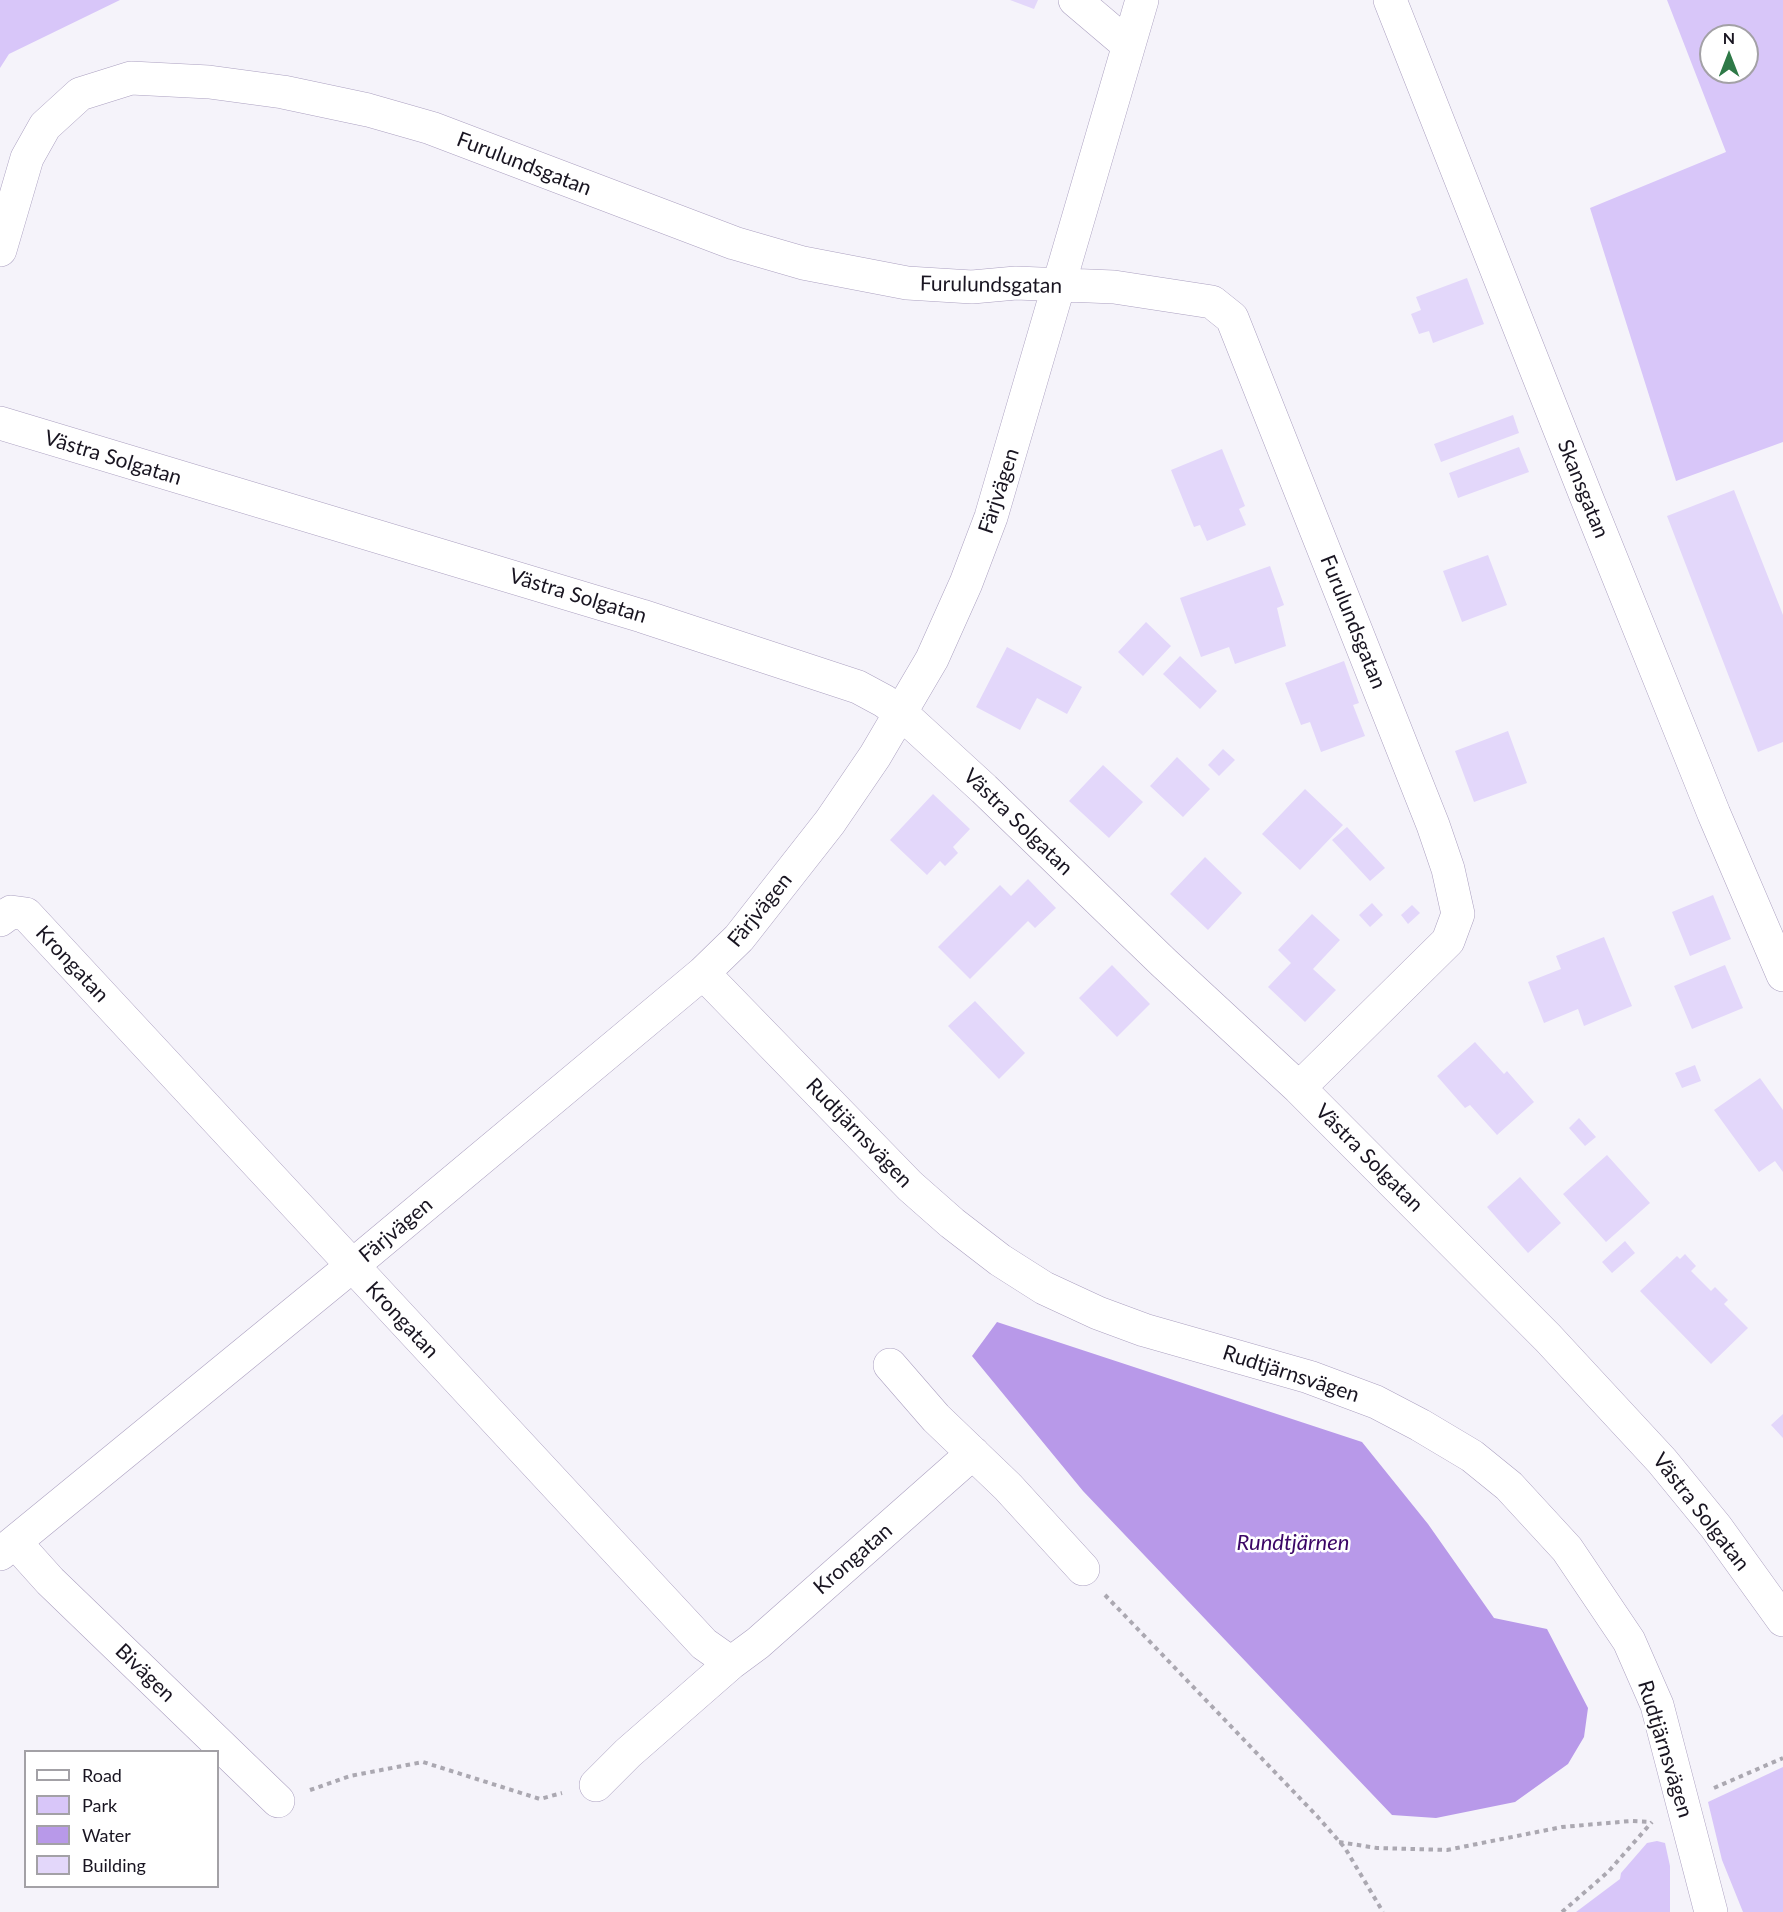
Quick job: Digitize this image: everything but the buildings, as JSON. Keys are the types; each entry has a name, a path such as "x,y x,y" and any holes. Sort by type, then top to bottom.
{"street":[{"path":"1075,0 1128,45"},
{"name":"Färjvägen","path":"7,1548 352,1266 703,973 739,938 830,822 901,713 932,659 966,583 991,517 1142,0"},
{"name":"Skansgatan","path":"1390,0 1714,814 1783,975"},
{"name":"Furulundsgatan","path":"0,250 27,158 45,126 80,94 130,78 209,82 283,92 368,110 431,128 734,243 803,263 907,283 972,286 1016,283 1114,287 1212,302 1232,318 1448,869 1458,914 1448,941 1299,1088"},
{"name":"Västra Solgatan","path":"0,423 642,615 858,687 901,713 1299,1088 1618,1411 1716,1527 1783,1620"},
{"name":"Krongatan","path":"0,920 11,912 26,914 704,1644 731,1663"},
{"name":"Rudtjärnsvägen","path":"703,973 910,1186 952,1223 1044,1288 1098,1314 1144,1330 1309,1377 1376,1402 1472,1456 1509,1486 1567,1549 1629,1641 1657,1705 1711,1912"},
{"path":"890,1365 936,1418 973,1453 1083,1569"},
{"name":"Krongatan","path":"596,1785 628,1753 731,1663 758,1643 973,1453"},
{"name":"Bivägen","path":"7,1548 50,1581 278,1801"}],"path":[{"path":"1083,1569 1095,1585 1339,1842 1383,1912"},
{"path":"278,1801 350,1776 423,1762 540,1799 596,1785"},
{"path":"1339,1842 1377,1848 1447,1850 1562,1827 1631,1821 1652,1822"}],"green space":[{"path":"0,0 120,0 9,54 0,68"},
{"path":"1667,0 1783,0 1783,442 1676,481 1590,208 1726,152 1700,84 1759,84 1759,24 1699,24 1699,82"},
{"path":"1783,1767 1783,1912 1743,1912 1722,1860 1708,1802"},
{"path":"1657,1841 1665,1843 1670,1866 1670,1912 1576,1912 1620,1879 1621,1873 1647,1843"}],"water":[{"name":"Rundtjärnen","path":"997,1322 1362,1442 1428,1524 1494,1618 1547,1629 1588,1708 1584,1737 1568,1764 1515,1802 1436,1818 1392,1815 1083,1491 972,1356"}]}
